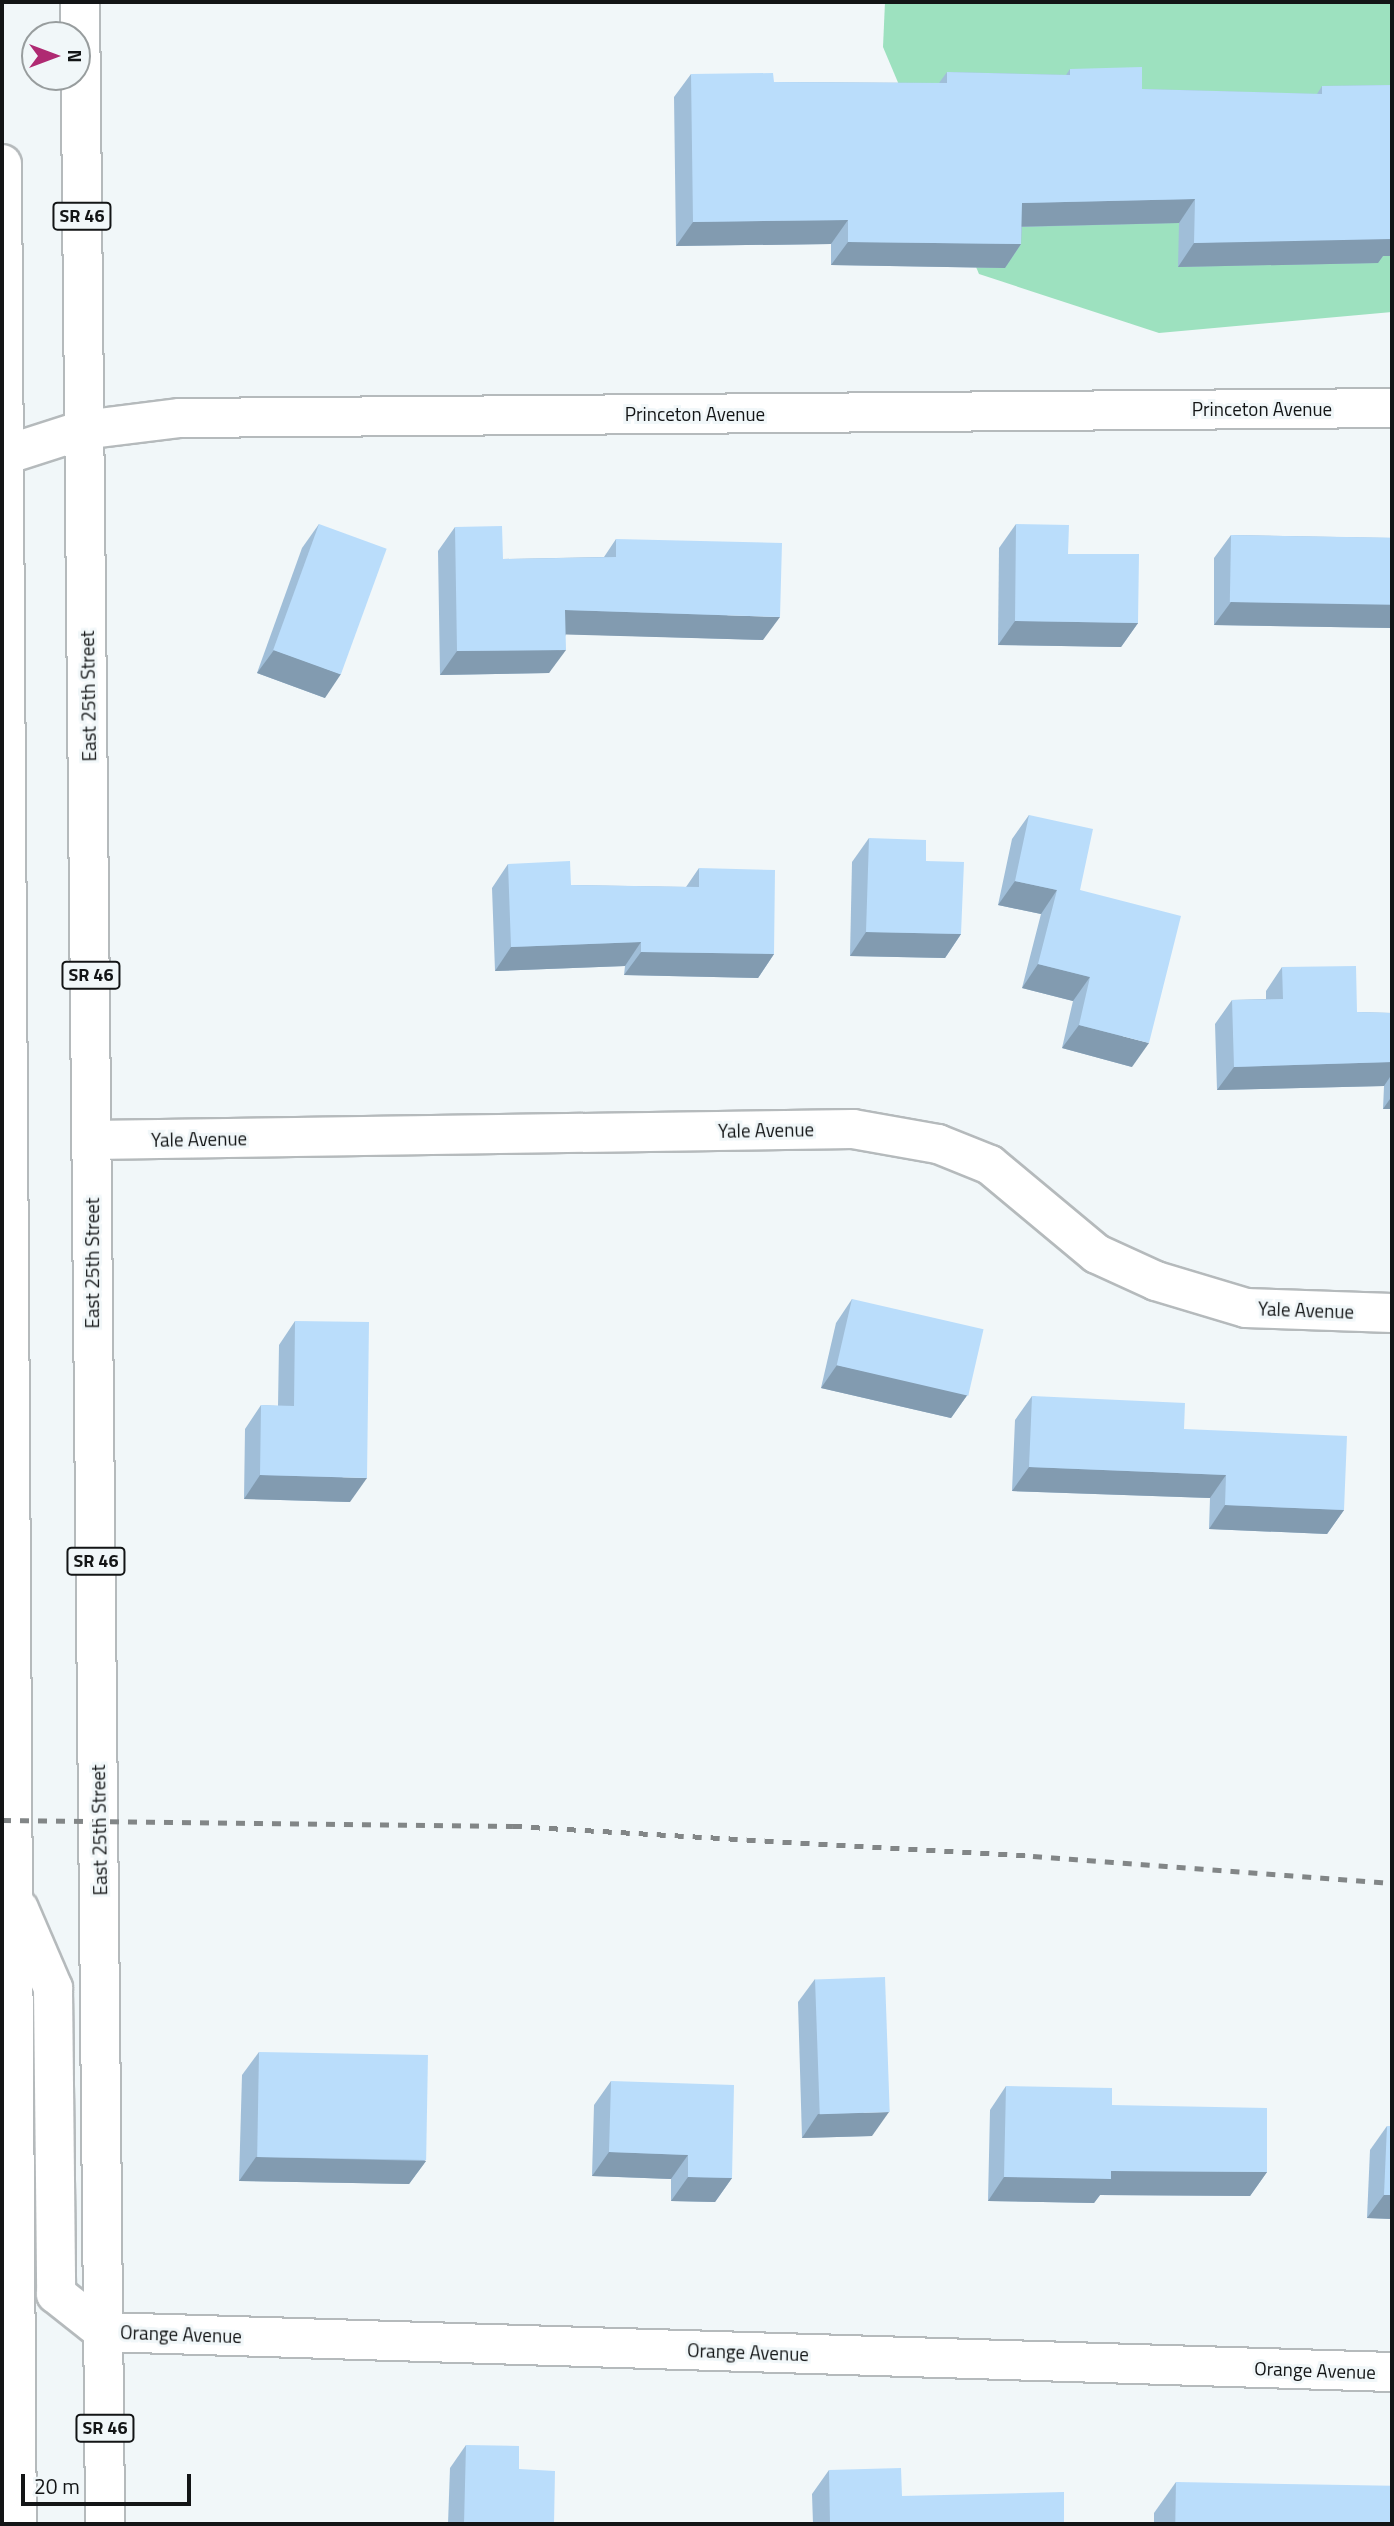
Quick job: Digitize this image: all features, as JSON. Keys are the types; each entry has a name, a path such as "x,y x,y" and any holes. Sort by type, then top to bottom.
{"main road":[{"name":"East 25th Street","path":"80,2 105,2524"},
{"path":"2,164 6,1692 13,1894 9,2332 17,2524"},
{"name":"Princeton Avenue","path":"3,456 83,430 180,418 1392,408"},
{"name":"Yale Avenue","path":"92,1140 852,1129 938,1144 990,1165 1097,1254 1156,1281 1246,1308 1392,1313"},
{"path":"13,1894 53,1988 56,2294 104,2332"},
{"name":"Orange Avenue","path":"104,2332 1392,2372"}],"green space":[{"path":"885,2 1392,2 1392,312 1159,333 979,274 883,47"}],"building":[{"path":"1142,67 1142,89 1322,94 1322,86 1392,85 1392,239 1194,243 1195,199 1022,203 1021,244 848,242 848,220 693,222 691,74 773,73 774,82 947,83 947,72 1070,75 1070,69"},
{"path":"319,524 387,549 341,675 273,650"},
{"path":"1016,524 1069,525 1068,554 1139,554 1138,623 1015,621"},
{"path":"502,526 503,559 616,557 616,539 782,543 780,617 565,610 566,650 457,651 455,527"},
{"path":"1231,535 1392,538 1391,605 1230,602"},
{"path":"1029,815 1093,829 1080,890 1181,916 1149,1043 1079,1025 1090,977 1038,964 1057,890 1015,881"},
{"path":"869,838 926,840 926,861 964,862 961,934 866,932"},
{"path":"570,861 571,885 699,887 699,868 775,870 774,954 641,952 641,942 511,947 508,864"},
{"path":"1356,966 1357,1012 1392,1013 1392,1062 1234,1067 1232,1000 1283,999 1282,967"},
{"path":"852,1299 984,1329 968,1396 837,1365"},
{"path":"295,1321 369,1322 367,1478 260,1475 261,1405 294,1406"},
{"path":"1032,1396 1185,1403 1184,1429 1347,1436 1344,1510 1225,1505 1226,1475 1029,1467"},
{"path":"885,1977 890,2112 820,2114 815,1979"},
{"path":"259,2052 428,2055 426,2160 257,2157"},
{"path":"611,2081 734,2085 732,2178 688,2177 688,2155 609,2152"},
{"path":"1006,2086 1112,2088 1112,2105 1267,2108 1267,2172 1111,2171 1111,2179 1004,2177"},
{"path":"1387,2126 1392,2126 1392,2195 1384,2195"},
{"path":"466,2445 519,2446 519,2469 555,2471 554,2524 464,2524"},
{"path":"901,2468 902,2496 1064,2492 1064,2524 830,2524 829,2470"},
{"path":"1176,2482 1392,2486 1391,2524 1175,2524"}],"railway":[{"path":"2,1820 513,1826 1033,1856 1392,1883"}]}
